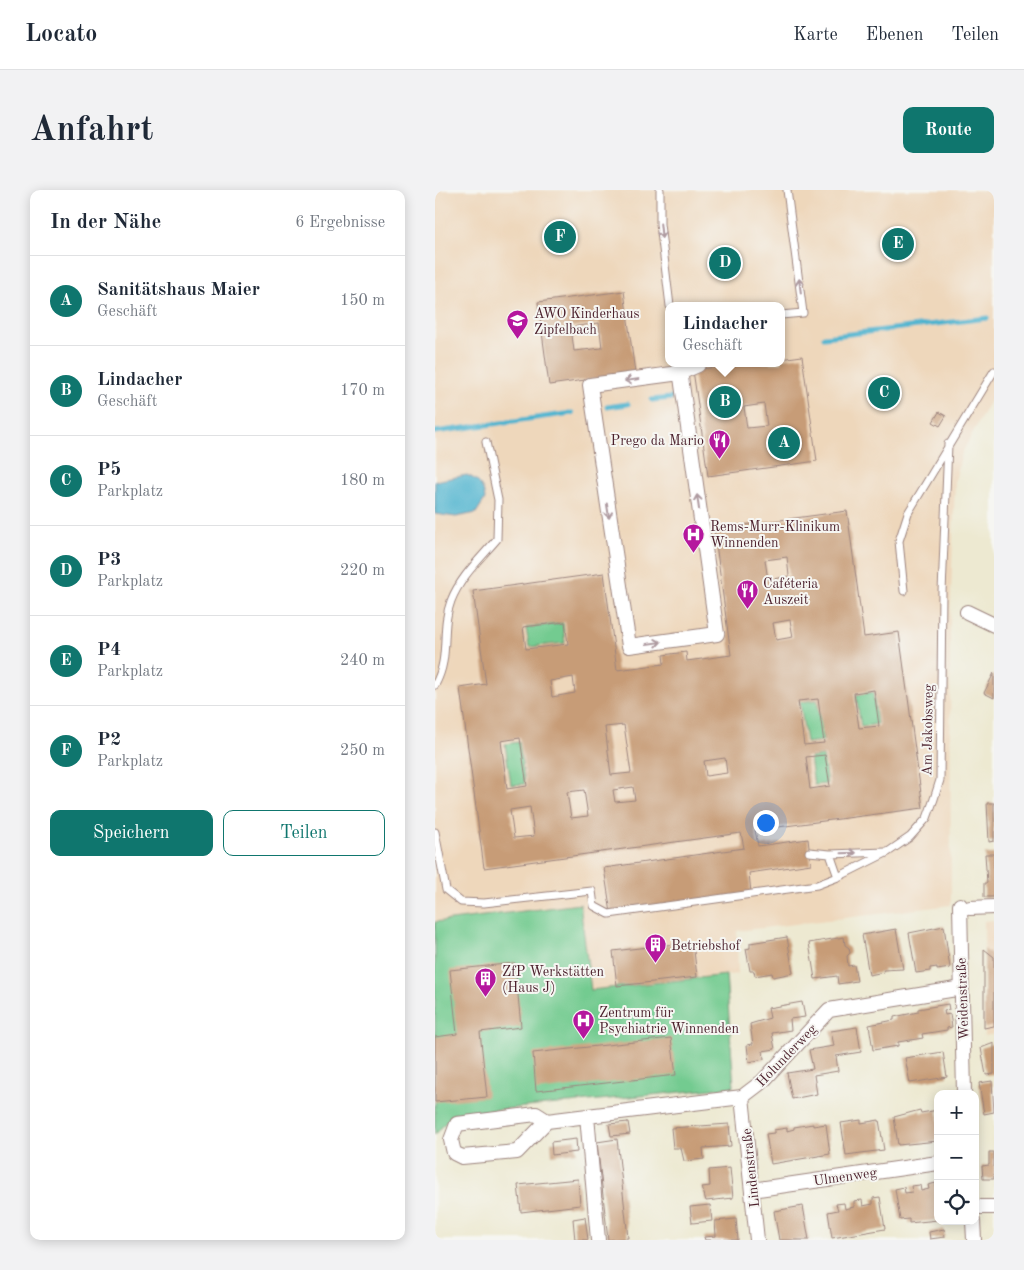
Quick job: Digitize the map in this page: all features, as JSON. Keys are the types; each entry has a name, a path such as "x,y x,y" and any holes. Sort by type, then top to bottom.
{"street":[{"path":"680,368 717,634 629,646 590,385 680,368"},
{"path":"967,612 994,624"},
{"name":"Weidenstraße","path":"965,1090 962,988 965,906 994,908"},
{"name":"Holunderweg","path":"547,1121 536,1114 457,1124 451,1140 454,1153 463,1157 517,1152 547,1121 741,1097 763,1081 829,1010 962,988"},
{"name":"Lindenstraße","path":"741,1097 757,1240"},
{"path":"587,1116 598,1240"},
{"name":"Ulmenweg","path":"752,1190 934,1164"},
{"path":"979,1208 994,1207"},
{"path":"973,1225 974,1240"}],"lane":[{"path":"660,190 660,224 670,302"},
{"path":"785,315 803,313 787,190"},
{"name":"Am Jakobsweg","path":"435,832 446,890 461,902 483,903 592,891 594,906 609,914 817,885 838,877 888,852 910,837 927,818 940,780 942,592 948,444 994,371"},
{"path":"435,685 443,670 446,626 451,601 467,573 497,539 498,500 486,442"},
{"path":"904,591 899,541 908,513 948,444"},
{"path":"809,852 829,854 888,852"},
{"path":"829,854 838,877"}],"shaded area":[{"name":"Rems-Murr-Klinikum Winnenden","path":"435,190 994,190 994,393 962,453 955,481 950,624 951,905 737,931 738,974 591,990 580,904 435,922"},
{"path":"994,920 994,1034 985,1036 984,921"}],"green space":[{"path":"563,623 565,643 529,647 526,628"},
{"path":"873,692 877,724 861,727 856,695"},
{"path":"817,700 823,741 806,743 800,702"},
{"path":"519,742 525,784 511,785 505,744"},
{"path":"823,756 827,784 814,785 810,758"},
{"name":"Zentrum für Psychiatrie Winnenden","path":"580,904 591,990 726,975 734,1087 453,1114 435,1135 435,922"}],"water":[{"path":"467,475 478,482 484,494 485,499 476,513 456,517 435,514 435,481"}],"building":[{"path":"624,291 635,373 549,385 538,302","holes":["599,323 602,348 574,351 571,327"]},
{"path":"802,356 817,461 708,476 693,370 717,367 785,367 785,358","holes":["764,404 767,426 747,428 744,407"]},
{"path":"939,412 946,416 940,426 933,422"},
{"name":"Rems-Murr-Klinikum Winnenden","path":"847,511 864,637 899,632 923,808 755,830 758,846 808,839 811,864 749,873 751,893 611,913 604,868 744,848 741,833 484,868 460,688 486,684 473,591 604,573 617,670 664,664 663,655 686,652 687,661 731,655 714,529","holes":["787,557 789,576 768,580 765,560","790,620 793,637 776,640 773,623","565,622 568,644 526,649 523,627","573,677 575,693 552,697 550,681","874,690 879,726 859,728 854,693","818,699 824,743 804,745 798,701","624,725 631,773 611,775 605,727","520,738 527,786 507,789 501,741","825,755 830,786 810,789 806,757","725,758 727,773 706,776 704,761","633,787 635,800 615,802 613,790","584,790 588,816 571,818 567,792","530,807 534,836 514,838 510,810"]},
{"path":"994,673 994,698 984,693"},
{"path":"987,803 994,803 994,841 989,842"},
{"path":"985,854 994,854 994,897 984,897 984,883 987,883"},
{"path":"944,926 950,968 937,970 937,967 930,968 930,971 916,973 909,933"},
{"path":"896,929 903,969 883,970 884,972 869,975 862,935"},
{"path":"787,937 793,973 773,977 772,973 755,976 754,971 750,971 746,949 750,948 750,943"},
{"path":"844,937 845,945 849,948 850,953 847,956 848,966 854,965 857,981 838,984 837,976 815,979 809,943"},
{"name":"Betriebshof","path":"693,942 697,977 617,986 613,951"},
{"path":"984,949 994,957 994,1026 984,1028"},
{"path":"515,963 521,1027 480,1032 487,1097 435,1102 435,1037 457,1034 450,970"},
{"path":"802,1002 805,1017 790,1019 791,1030 772,1033 775,1049 763,1051 764,1059 749,1062 747,1045 753,1044 750,1024 770,1018 768,1008"},
{"path":"948,1004 949,1010 944,1011 945,1015 950,1014 952,1027 947,1028 947,1030 922,1034 923,1038 898,1042 898,1046 873,1050 869,1025 894,1020 894,1017 918,1012 918,1009"},
{"path":"857,1027 861,1052 836,1056 838,1071 814,1075 817,1094 792,1099 787,1073 813,1069 809,1050 834,1046 831,1031"},
{"path":"671,1038 676,1075 536,1091 533,1053"},
{"path":"994,1043 994,1074 986,1075 981,1048"},
{"path":"943,1052 947,1077 910,1083 905,1058"},
{"path":"992,1081 994,1112 984,1114 979,1083"},
{"path":"920,1110 921,1113 934,1111 934,1141 898,1145 894,1117"},
{"path":"861,1120 861,1123 879,1120 884,1150 846,1155 841,1123"},
{"path":"628,1122 630,1134 611,1136 609,1124"},
{"path":"729,1124 731,1146 703,1148 704,1159 684,1161 681,1148 673,1148 671,1128"},
{"path":"813,1124 813,1126 826,1124 830,1154 771,1164 766,1134 774,1133 774,1130 787,1128 787,1131 794,1129 794,1127"},
{"path":"576,1139 577,1152 552,1155 551,1142"},
{"path":"617,1139 628,1238 608,1240 597,1142"},
{"path":"989,1152 994,1152 994,1179 983,1179 982,1166 989,1165"},
{"path":"730,1168 733,1198 706,1201 702,1187 710,1186 709,1170"},
{"path":"578,1179 580,1205 521,1212 518,1185"},
{"path":"934,1184 934,1220 909,1223 909,1219 900,1220 895,1189 904,1187 905,1193 912,1192 911,1186 920,1185 921,1191 929,1189 928,1185"},
{"path":"880,1197 885,1229 832,1238 828,1212 838,1210 836,1204 844,1203 845,1209 854,1207 854,1201 862,1200 863,1206 873,1204 873,1198"},
{"path":"710,1205 712,1221 692,1223 690,1207"},
{"path":"803,1206 809,1240 779,1240 774,1211"},
{"path":"585,1217 588,1240 575,1240 573,1219"},
{"path":"736,1219 738,1240 705,1240 704,1237 716,1236 715,1221"},
{"path":"944,1229 945,1237 930,1239 929,1232"}],"waterway":[{"path":"824,337 987,318"},
{"path":"652,400 671,398"},
{"path":"607,407 628,404"},
{"path":"435,432 572,413"}],"place":[{"name":"P2","path":"560,237"},
{"name":"P4","path":"898,244"},
{"name":"P3","path":"725,263"},
{"name":"AWO Kinderhaus Zipfelbach","path":"518,340"},
{"name":"P5","path":"884,393"},
{"name":"Lindacher","path":"725,402"},
{"name":"Sanitätshaus Maier","path":"784,443"},
{"name":"Prego da Mario","path":"720,459"},
{"name":"Rems-Murr-Klinikum Winnenden","path":"694,553"},
{"name":"Caféteria Auszeit","path":"747,610"},
{"name":"Betriebshof","path":"655,964"},
{"name":"ZfP Werkstätten (Haus J)","path":"486,998"},
{"name":"Zentrum für Psychiatrie Winnenden","path":"583,1039"}]}
